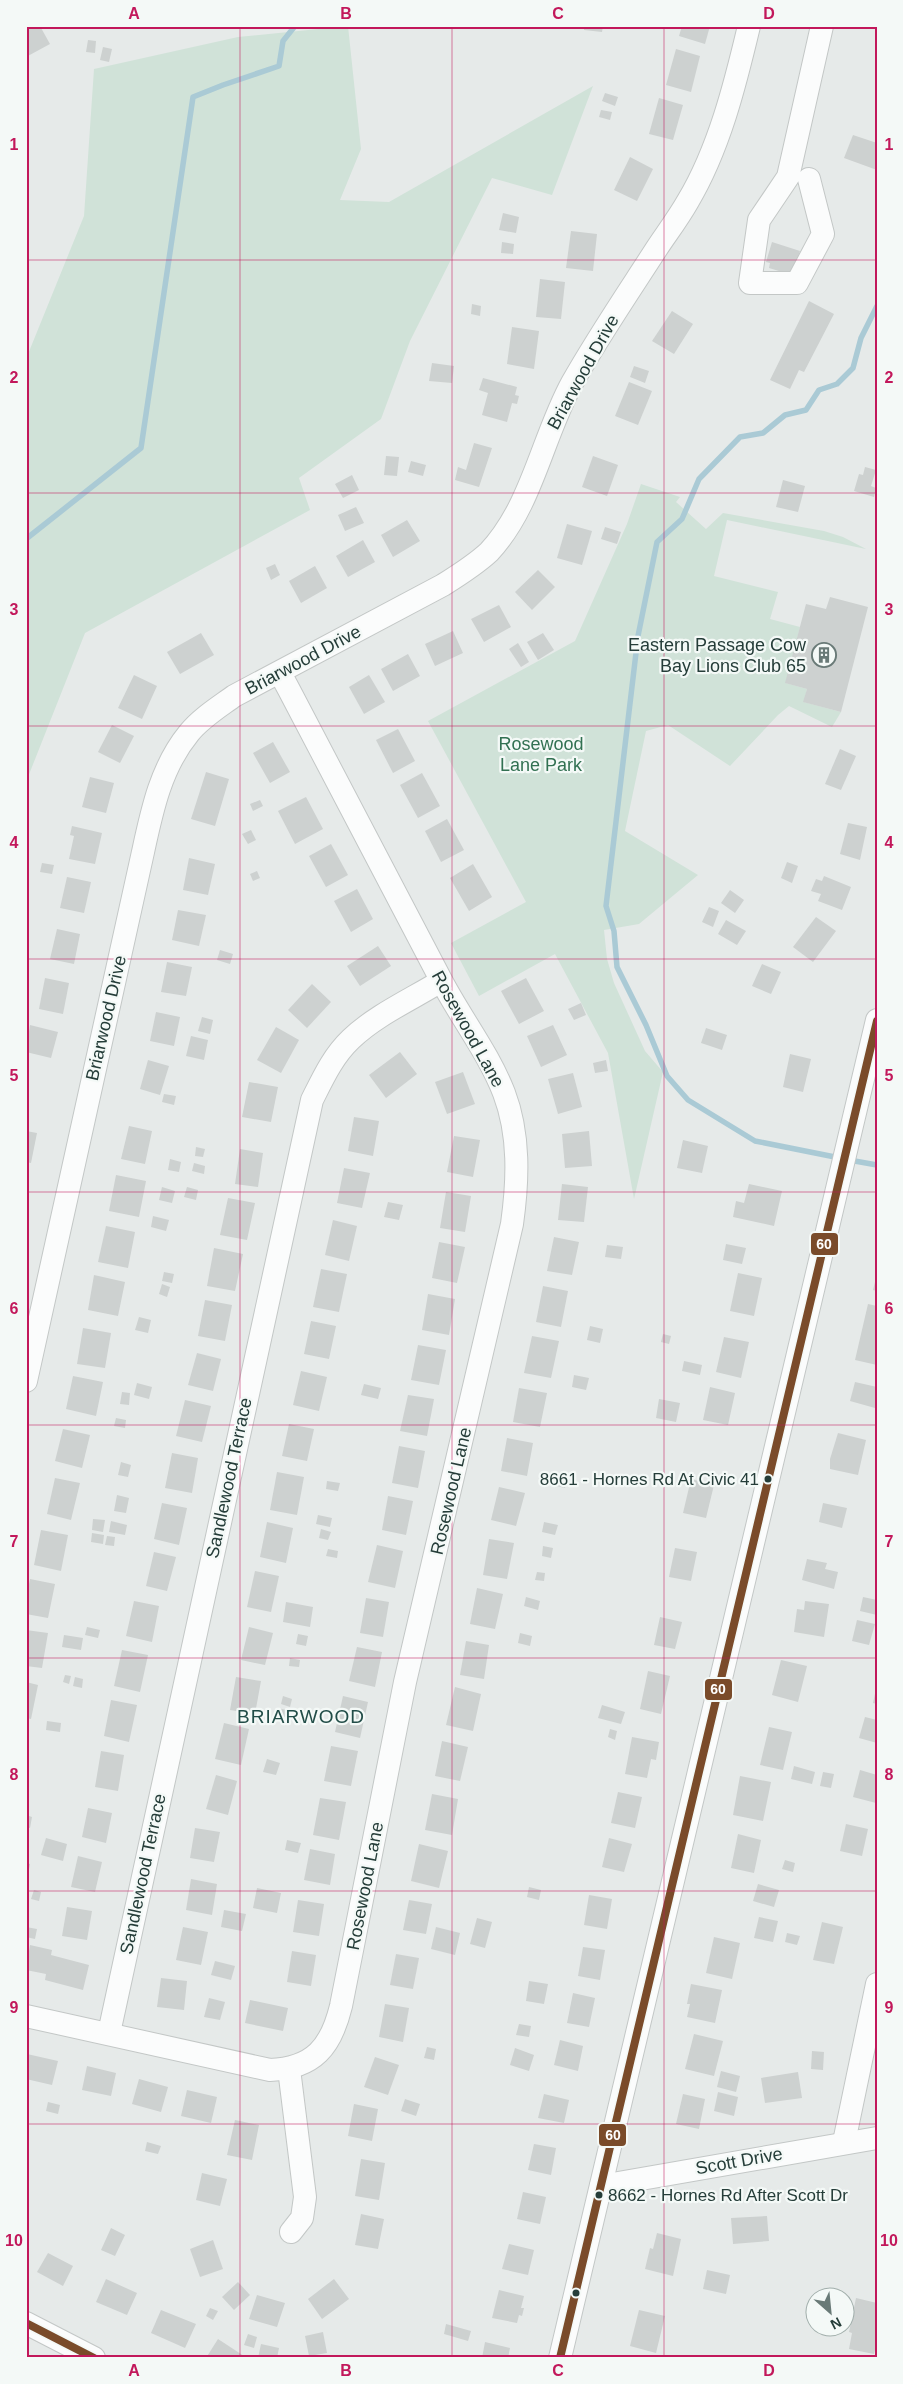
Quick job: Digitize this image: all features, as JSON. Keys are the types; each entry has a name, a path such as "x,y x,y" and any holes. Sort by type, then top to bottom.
{"street":[{"name":"Briarwood Drive","path":"26,1381 142,852 158,791 177,751 195,727 234,696 280,673 470,569 501,536 528,491 548,433 572,385 594,347 689,201 720,127 749,26"},
{"path":"809,179 823,234 798,283 750,283 759,220 788,177 822,26"},
{"name":"Rosewood Lane","path":"280,673 441,981 490,1063 506,1102 517,1165 512,1224 405,1682 336,2029 322,2050 289,2069"},
{"name":"Sandlewood Terrace","path":"109,2033 312,1100 327,1070 351,1039 365,1028 441,981"},
{"path":"560,2358 877,1020"},
{"path":"844,2142 877,1984"},
{"path":"26,2016 270,2070 289,2069 304,2197 302,2218 291,2232"},
{"name":"Scott Drive","path":"601,2186 844,2142 877,2138"},
{"path":"26,2323 94,2358"}],"green space":[{"path":"348,26 361,149 340,200 389,202 593,86 552,195 492,178 410,341 381,419 299,478 310,510 85,633 26,782 26,359 84,216 94,69 238,37"},
{"name":"Rosewood Lane Park","path":"641,484 680,497 676,502 706,529 723,513 824,531 843,537 866,549 727,520 714,576 778,592 770,619 800,627 786,683 807,689 804,702 841,712 832,727 789,706 778,715 730,766 668,725 646,731 625,831 698,875 639,924 604,930 607,959 614,983 645,1051 663,1072 634,1199 608,1053 555,954 479,996 451,943 526,902 428,721 575,641 627,524"}],"building":[{"path":"35,26 40,26 50,44 26,57 26,31"},
{"path":"584,26 603,26 602,32 584,30"},
{"path":"682,26 710,26 705,44 679,36"},
{"path":"88,40 96,41 95,53 86,52"},
{"path":"103,47 112,49 109,62 100,60"},
{"path":"676,49 700,56 691,92 666,85"},
{"path":"605,93 618,97 615,106 602,101"},
{"path":"659,98 683,105 673,140 649,134"},
{"path":"601,110 612,112 610,120 599,117"},
{"path":"853,135 877,143 877,170 844,158"},
{"path":"630,157 653,169 637,201 614,190"},
{"path":"503,213 519,217 516,233 499,230"},
{"path":"571,231 597,234 593,271 566,268"},
{"path":"502,242 514,244 513,254 501,253"},
{"path":"772,242 800,251 792,275 769,268 770,263 766,262"},
{"path":"540,279 565,282 561,319 536,317"},
{"path":"809,301 834,314 804,372 799,370 790,389 770,380"},
{"path":"472,304 481,306 480,316 471,314"},
{"path":"672,311 693,324 674,354 652,341"},
{"path":"512,327 539,331 534,369 507,364"},
{"path":"432,363 454,366 452,383 429,381"},
{"path":"634,366 649,371 645,383 630,377"},
{"path":"483,378 517,387 515,395 519,396 517,404 512,403 507,422 482,415 488,393 479,390"},
{"path":"629,382 652,391 638,425 615,416"},
{"path":"474,443 492,448 479,487 455,480 458,467 466,470"},
{"path":"386,456 399,457 397,476 384,475"},
{"path":"593,456 618,465 607,496 582,487"},
{"path":"411,461 426,465 423,476 408,472"},
{"path":"865,467 876,470 871,486 876,488 874,497 854,491 859,474 863,475"},
{"path":"352,475 359,490 343,498 335,484"},
{"path":"783,480 805,486 798,512 776,507"},
{"path":"356,507 364,523 345,531 338,515"},
{"path":"407,520 420,541 393,557 381,535"},
{"path":"567,524 592,531 582,565 557,558"},
{"path":"605,527 621,532 617,544 601,539"},
{"path":"363,540 375,562 348,577 336,556"},
{"path":"275,564 280,575 271,580 266,568"},
{"path":"315,566 327,588 301,603 289,581"},
{"path":"538,570 555,587 532,610 515,592"},
{"name":"Eastern Passage Cow Bay Lions Club 65","path":"830,597 868,607 841,712 803,702 807,689 785,683 806,604 826,609"},
{"path":"499,605 511,627 484,642 471,619"},
{"path":"453,631 463,653 435,666 425,644"},
{"path":"201,633 214,655 180,674 167,652"},
{"path":"543,633 554,650 538,660 527,642"},
{"path":"518,643 529,662 521,667 509,649"},
{"path":"408,654 420,676 393,691 381,669"},
{"path":"134,675 157,686 142,719 118,708"},
{"path":"369,675 385,702 364,714 349,687"},
{"path":"112,725 134,736 120,763 98,752"},
{"path":"398,729 415,761 393,773 376,740"},
{"path":"273,742 290,772 270,783 253,753"},
{"path":"840,749 856,756 841,790 825,784"},
{"path":"206,772 229,779 215,826 191,819"},
{"path":"422,773 440,806 418,818 400,785"},
{"path":"90,777 114,783 106,813 82,807"},
{"path":"306,797 323,829 295,844 278,811"},
{"path":"260,800 263,806 253,811 250,804"},
{"path":"447,819 464,850 441,862 425,831"},
{"path":"848,823 867,827 860,860 840,854"},
{"path":"72,826 102,833 95,864 69,859 74,836 70,835"},
{"path":"251,830 256,840 248,844 242,834"},
{"path":"331,844 348,875 326,887 309,856"},
{"path":"189,858 215,864 208,895 183,890"},
{"path":"787,862 798,866 792,883 781,878"},
{"path":"42,863 54,865 52,874 40,872"},
{"path":"473,864 492,897 469,911 450,878"},
{"path":"257,871 260,878 253,881 250,874"},
{"path":"824,876 851,887 842,910 818,901 821,894 811,891 816,879 822,881"},
{"path":"67,877 91,882 84,913 60,908"},
{"path":"357,889 373,919 351,932 334,901"},
{"path":"730,890 744,900 735,913 721,903"},
{"path":"709,907 719,911 713,927 702,922"},
{"path":"178,910 206,915 199,946 172,940"},
{"path":"816,917 836,931 813,962 793,947"},
{"path":"726,920 746,931 737,945 718,934"},
{"path":"57,929 80,934 74,964 50,959"},
{"path":"378,946 391,966 360,986 347,966"},
{"path":"220,950 233,954 230,964 217,960"},
{"path":"167,962 192,967 186,996 161,992"},
{"path":"762,964 781,972 771,994 752,986"},
{"path":"45,978 69,983 63,1014 39,1009"},
{"path":"526,978 544,1011 519,1024 501,991"},
{"path":"312,984 331,1002 307,1028 288,1010"},
{"path":"581,1003 586,1015 574,1020 568,1009"},
{"path":"156,1012 180,1017 174,1046 150,1041"},
{"path":"202,1017 213,1020 210,1034 198,1031"},
{"path":"30,1025 58,1032 51,1058 26,1052"},
{"path":"553,1025 567,1055 541,1067 527,1036"},
{"path":"276,1027 299,1040 281,1073 257,1060"},
{"path":"706,1028 727,1035 722,1050 701,1043"},
{"path":"191,1036 208,1040 204,1060 186,1056"},
{"path":"400,1052 417,1074 386,1098 369,1075"},
{"path":"790,1054 811,1059 803,1092 783,1087"},
{"path":"148,1060 169,1066 160,1095 140,1089"},
{"path":"606,1060 608,1071 595,1073 593,1063"},
{"path":"463,1072 475,1104 447,1114 435,1082"},
{"path":"573,1073 582,1107 558,1114 548,1079"},
{"path":"249,1082 278,1087 271,1122 242,1117"},
{"path":"164,1094 176,1096 174,1105 162,1102"},
{"path":"354,1117 379,1121 373,1156 348,1151"},
{"path":"129,1126 152,1131 145,1164 121,1159"},
{"path":"26,1131 37,1133 31,1163 26,1162"},
{"path":"589,1131 592,1166 565,1168 562,1134"},
{"path":"454,1136 480,1140 473,1177 447,1172"},
{"path":"683,1140 708,1146 702,1173 677,1168"},
{"path":"196,1147 205,1149 203,1157 195,1156"},
{"path":"240,1149 263,1153 258,1187 235,1184"},
{"path":"170,1159 181,1162 179,1172 168,1170"},
{"path":"194,1163 205,1166 204,1174 192,1171"},
{"path":"344,1168 370,1173 362,1208 337,1203"},
{"path":"116,1175 146,1181 139,1217 109,1211"},
{"path":"562,1184 588,1187 584,1222 558,1220"},
{"path":"749,1184 782,1191 774,1226 733,1217 736,1201 744,1203"},
{"path":"162,1187 175,1191 172,1203 159,1200"},
{"path":"187,1187 198,1190 196,1200 184,1197"},
{"path":"446,1192 471,1196 465,1232 440,1228"},
{"path":"228,1198 255,1203 247,1240 220,1235"},
{"path":"388,1202 403,1205 399,1220 384,1217"},
{"path":"153,1216 169,1220 166,1231 151,1227"},
{"path":"333,1220 357,1226 349,1261 325,1255"},
{"path":"106,1226 135,1232 128,1268 98,1262"},
{"path":"554,1237 579,1242 572,1275 547,1271"},
{"path":"439,1242 465,1247 457,1283 432,1278"},
{"path":"726,1244 746,1248 742,1264 723,1260"},
{"path":"607,1245 623,1247 621,1259 605,1257"},
{"path":"214,1248 243,1254 235,1291 207,1286"},
{"path":"321,1269 347,1274 339,1312 313,1307"},
{"path":"164,1272 174,1274 172,1283 162,1281"},
{"path":"738,1273 762,1278 754,1316 730,1311"},
{"path":"94,1275 125,1282 118,1316 88,1310"},
{"path":"877,1278 877,1291 873,1290"},
{"path":"162,1284 170,1287 167,1297 159,1294"},
{"path":"543,1286 568,1291 561,1327 536,1322"},
{"path":"428,1294 455,1299 449,1335 422,1330"},
{"path":"205,1300 232,1305 225,1341 198,1336"},
{"path":"868,1304 877,1306 877,1365 855,1360"},
{"path":"139,1317 151,1320 148,1333 135,1330"},
{"path":"311,1321 336,1326 329,1359 304,1354"},
{"path":"590,1326 603,1329 600,1343 587,1340"},
{"path":"83,1328 111,1333 105,1368 77,1364"},
{"path":"663,1334 671,1336 669,1344 661,1342"},
{"path":"532,1336 559,1341 551,1378 524,1373"},
{"path":"724,1337 749,1342 741,1378 716,1372"},
{"path":"418,1345 446,1350 439,1385 411,1380"},
{"path":"197,1353 221,1359 213,1391 188,1385"},
{"path":"684,1361 702,1365 700,1375 682,1371"},
{"path":"301,1371 327,1377 319,1411 293,1405"},
{"path":"574,1375 589,1378 586,1390 572,1387"},
{"path":"73,1376 103,1382 96,1416 66,1409"},
{"path":"855,1382 877,1387 875,1408 850,1401"},
{"path":"137,1383 152,1387 149,1399 134,1395"},
{"path":"364,1384 381,1388 378,1399 361,1395"},
{"path":"710,1387 735,1393 728,1425 703,1420"},
{"path":"519,1388 547,1393 540,1427 513,1422"},
{"path":"122,1392 130,1393 129,1405 120,1404"},
{"path":"408,1395 434,1399 427,1436 400,1431"},
{"path":"659,1399 680,1403 676,1422 656,1418"},
{"path":"185,1400 211,1406 202,1442 176,1436"},
{"path":"116,1418 126,1420 125,1428 114,1426"},
{"path":"289,1424 314,1429 307,1461 282,1456"},
{"path":"63,1429 90,1435 82,1468 55,1461"},
{"path":"838,1433 866,1440 858,1475 830,1469 830,1459"},
{"path":"507,1438 533,1443 527,1476 501,1471"},
{"path":"399,1446 425,1451 418,1488 392,1483"},
{"path":"172,1453 198,1458 192,1493 165,1488"},
{"path":"121,1462 131,1465 128,1477 118,1475"},
{"path":"277,1472 304,1477 297,1515 270,1510"},
{"path":"555,1472 569,1475 565,1488 552,1485"},
{"path":"55,1478 80,1483 71,1520 47,1514"},
{"path":"691,1479 714,1485 706,1518 683,1513"},
{"path":"327,1481 340,1483 338,1491 326,1489"},
{"path":"499,1487 525,1493 516,1526 491,1520"},
{"path":"117,1495 129,1498 126,1513 114,1511"},
{"path":"388,1496 413,1501 406,1535 382,1530"},
{"path":"162,1503 187,1508 179,1545 154,1539"},
{"path":"823,1503 847,1508 842,1528 819,1522"},
{"path":"318,1515 332,1518 330,1527 316,1524"},
{"path":"93,1519 105,1520 103,1532 92,1530"},
{"path":"111,1521 127,1525 125,1535 109,1532"},
{"path":"267,1522 293,1528 286,1563 260,1557"},
{"path":"544,1522 558,1525 555,1535 542,1532"},
{"path":"321,1529 331,1532 328,1540 319,1538"},
{"path":"41,1530 68,1535 61,1571 34,1565"},
{"path":"92,1533 104,1535 103,1544 91,1542"},
{"path":"107,1536 115,1537 114,1546 105,1545"},
{"path":"489,1539 514,1543 507,1579 483,1575"},
{"path":"377,1545 403,1551 395,1588 368,1582"},
{"path":"543,1546 553,1548 551,1558 542,1556"},
{"path":"675,1548 697,1552 691,1581 669,1577"},
{"path":"328,1549 338,1551 337,1558 326,1556"},
{"path":"154,1552 176,1557 167,1591 146,1586"},
{"path":"807,1559 827,1563 825,1569 838,1572 834,1589 802,1580"},
{"path":"255,1571 279,1576 271,1612 247,1607"},
{"path":"537,1572 545,1573 544,1581 535,1580"},
{"path":"30,1579 55,1584 48,1618 26,1614 26,1598"},
{"path":"477,1588 503,1594 495,1629 470,1624"},
{"path":"526,1597 540,1601 538,1610 524,1606"},
{"path":"863,1597 877,1600 877,1615 860,1611"},
{"path":"366,1598 389,1602 383,1637 360,1633"},
{"path":"134,1601 159,1606 152,1642 126,1636"},
{"path":"805,1601 829,1604 824,1637 794,1632 797,1609 804,1610"},
{"path":"286,1602 313,1607 310,1627 283,1622"},
{"path":"660,1617 682,1622 675,1649 654,1645"},
{"path":"857,1620 875,1624 869,1645 852,1641"},
{"path":"87,1627 100,1630 98,1638 85,1635"},
{"path":"249,1627 273,1633 265,1665 241,1660"},
{"path":"26,1630 48,1633 42,1668 26,1666"},
{"path":"520,1633 532,1636 530,1646 518,1643"},
{"path":"298,1634 308,1636 306,1646 296,1644"},
{"path":"64,1635 83,1638 81,1650 62,1647"},
{"path":"466,1641 489,1645 484,1679 460,1675"},
{"path":"357,1647 382,1652 375,1687 349,1681"},
{"path":"122,1650 148,1655 140,1692 114,1686"},
{"path":"290,1658 300,1660 299,1667 289,1666"},
{"path":"781,1660 807,1666 798,1702 772,1695"},
{"path":"648,1671 670,1676 661,1714 640,1709"},
{"path":"65,1675 71,1676 69,1684 63,1682"},
{"path":"75,1677 83,1679 82,1688 73,1686"},
{"path":"236,1677 261,1681 255,1714 230,1710"},
{"path":"26,1682 38,1685 31,1719 26,1718"},
{"path":"455,1687 481,1694 473,1731 446,1725"},
{"path":"877,1689 877,1704 873,1703"},
{"path":"283,1696 292,1699 290,1707 281,1704"},
{"path":"343,1696 368,1702 360,1738 335,1732"},
{"path":"111,1700 137,1705 129,1742 104,1736"},
{"path":"602,1705 625,1712 621,1724 598,1718"},
{"path":"278,1708 290,1711 288,1718 276,1715"},
{"path":"865,1717 877,1720 877,1743 859,1738"},
{"path":"47,1721 61,1723 60,1732 46,1730"},
{"path":"224,1723 249,1729 241,1765 215,1759"},
{"path":"769,1727 792,1732 783,1770 760,1765"},
{"path":"610,1729 617,1731 615,1740 608,1737"},
{"path":"632,1737 659,1742 656,1760 651,1759 647,1778 625,1774"},
{"path":"442,1741 468,1747 460,1781 435,1776"},
{"path":"331,1746 358,1751 351,1786 324,1781"},
{"path":"101,1751 124,1755 118,1791 95,1787"},
{"path":"267,1759 280,1763 276,1775 263,1772"},
{"path":"794,1766 815,1772 812,1784 791,1779"},
{"path":"860,1770 877,1775 876,1803 853,1797"},
{"path":"823,1772 834,1774 831,1788 820,1786"},
{"path":"216,1775 237,1781 228,1815 206,1809"},
{"path":"740,1776 771,1782 763,1821 733,1815"},
{"path":"618,1792 642,1797 635,1828 611,1823"},
{"path":"432,1794 458,1799 452,1835 425,1830"},
{"path":"320,1798 346,1802 339,1840 313,1835"},
{"path":"88,1808 112,1813 106,1843 82,1837"},
{"path":"26,1815 32,1817 30,1828 26,1827"},
{"path":"846,1824 868,1829 862,1856 840,1851"},
{"path":"195,1828 220,1832 214,1862 190,1858"},
{"path":"738,1834 761,1840 754,1873 731,1868"},
{"path":"46,1838 67,1844 63,1861 41,1855"},
{"path":"609,1838 632,1844 624,1872 602,1867"},
{"path":"287,1840 301,1843 298,1853 285,1850"},
{"path":"419,1844 448,1851 439,1888 411,1881"},
{"path":"310,1849 335,1854 330,1885 304,1880"},
{"path":"78,1856 102,1862 95,1892 71,1887"},
{"path":"785,1860 795,1863 793,1872 782,1869"},
{"path":"26,1863 30,1864 27,1880 26,1880"},
{"path":"191,1879 217,1884 212,1915 186,1910"},
{"path":"758,1884 779,1890 774,1907 753,1901"},
{"path":"529,1887 541,1890 539,1900 527,1897"},
{"path":"257,1888 281,1893 277,1913 253,1908"},
{"path":"34,1890 41,1892 39,1901 31,1899"},
{"path":"589,1895 612,1899 607,1929 584,1925"},
{"path":"298,1900 324,1904 319,1936 293,1932"},
{"path":"409,1900 432,1904 426,1934 403,1930"},
{"path":"67,1907 92,1911 87,1940 62,1936"},
{"path":"224,1910 246,1914 242,1931 221,1927"},
{"path":"759,1917 778,1921 773,1942 754,1938"},
{"path":"477,1918 492,1922 485,1948 470,1944"},
{"path":"822,1922 843,1927 834,1964 813,1960"},
{"path":"26,1927 37,1929 35,1939 26,1937"},
{"path":"183,1927 208,1932 201,1965 176,1960"},
{"path":"436,1927 460,1933 455,1955 431,1949"},
{"path":"787,1933 800,1936 797,1945 785,1942"},
{"path":"714,1937 740,1943 732,1979 706,1973"},
{"path":"30,1945 52,1950 51,1955 89,1965 83,1990 45,1980 46,1974 26,1970"},
{"path":"583,1947 605,1950 600,1980 578,1976"},
{"path":"292,1951 316,1955 311,1986 287,1982"},
{"path":"396,1954 419,1958 413,1989 390,1985"},
{"path":"215,1961 235,1966 231,1980 211,1975"},
{"path":"161,1978 187,1981 184,2010 157,2007"},
{"path":"529,1981 548,1984 544,2004 526,2001"},
{"path":"691,1984 722,1990 715,2023 687,2017 690,2004 687,2004"},
{"path":"573,1993 595,1998 589,2027 567,2023"},
{"path":"209,1998 225,2002 220,2020 204,2017"},
{"path":"250,2000 288,2008 283,2031 245,2023"},
{"path":"385,2004 409,2008 403,2042 379,2037"},
{"path":"519,2024 531,2026 529,2037 516,2035"},
{"path":"694,2034 723,2041 714,2076 685,2069"},
{"path":"560,2040 583,2046 578,2071 554,2065"},
{"path":"427,2047 436,2049 434,2060 424,2058"},
{"path":"515,2048 534,2055 529,2071 510,2065"},
{"path":"812,2051 824,2052 823,2070 811,2069"},
{"path":"27,2054 58,2061 52,2085 26,2079"},
{"path":"375,2057 399,2065 388,2095 364,2087"},
{"path":"87,2066 116,2073 111,2096 82,2090"},
{"path":"721,2071 740,2076 736,2092 717,2087"},
{"path":"798,2072 802,2098 765,2103 761,2078"},
{"path":"139,2079 168,2087 161,2112 132,2104"},
{"path":"187,2090 217,2097 211,2123 181,2116"},
{"path":"718,2092 738,2097 734,2116 714,2111"},
{"path":"544,2094 569,2100 564,2123 538,2118"},
{"path":"683,2094 705,2099 699,2129 676,2124"},
{"path":"405,2099 420,2104 416,2116 401,2111"},
{"path":"48,2102 60,2105 58,2114 46,2111"},
{"path":"354,2104 378,2109 372,2141 348,2136"},
{"path":"235,2120 259,2125 252,2160 227,2155"},
{"path":"147,2142 161,2146 158,2154 145,2151"},
{"path":"534,2144 556,2148 551,2175 528,2170"},
{"path":"361,2159 385,2163 379,2200 355,2196"},
{"path":"202,2173 227,2179 220,2206 196,2200"},
{"path":"523,2192 546,2197 540,2224 517,2219"},
{"path":"361,2214 384,2219 378,2249 355,2245"},
{"path":"767,2216 769,2241 733,2244 731,2218"},
{"path":"111,2228 125,2235 115,2256 101,2250"},
{"path":"657,2233 681,2239 673,2276 645,2269 650,2248 653,2249"},
{"path":"213,2240 223,2269 200,2277 190,2249"},
{"path":"509,2244 534,2250 528,2275 502,2269"},
{"path":"48,2253 73,2266 63,2286 37,2272"},
{"path":"707,2270 730,2275 726,2294 703,2289"},
{"path":"106,2279 137,2293 127,2315 96,2302"},
{"path":"334,2279 349,2299 322,2319 308,2299"},
{"path":"238,2282 250,2295 234,2310 222,2297"},
{"path":"499,2290 524,2296 521,2308 524,2308 522,2316 519,2315 517,2323 492,2318"},
{"path":"257,2295 285,2303 277,2327 249,2319"},
{"path":"856,2298 877,2303 877,2342 874,2354 849,2349 851,2336 856,2336"},
{"path":"210,2308 218,2311 213,2320 206,2316"},
{"path":"161,2310 196,2324 185,2348 151,2333"},
{"path":"639,2310 665,2316 656,2353 630,2346"},
{"path":"446,2324 471,2331 468,2341 444,2334"},
{"path":"323,2332 327,2353 309,2356 305,2336"},
{"path":"248,2334 257,2337 254,2348 244,2345"},
{"path":"218,2339 247,2358 206,2358"},
{"path":"485,2342 510,2348 508,2358 482,2358"},
{"path":"261,2344 279,2348 277,2358 258,2358"}],"waterway":[{"path":"26,539 141,448 193,97 279,66 283,41 295,26"},
{"path":"840,1158 755,1141 688,1100 667,1076 646,1025 617,967 614,931 606,906 638,636 657,542 682,519 699,479 740,437 763,433 785,415 806,410 819,390 837,384 853,368 861,338 877,306"},
{"path":"849,1160 877,1165"}],"transit line":[{"name":"60","path":"560,2358 877,1021"},
{"name":"60","path":"26,2323 94,2358"}],"place":[{"name":"Eastern Passage Cow Bay Lions Club 65","path":"824,655"},
{"name":"8661 - Hornes Rd At Civic 41","path":"768,1479"},
{"name":"8662 - Hornes Rd After Scott Dr","path":"599,2195"}],"district":[{"name":"BRIARWOOD","path":"301,1716"}]}
